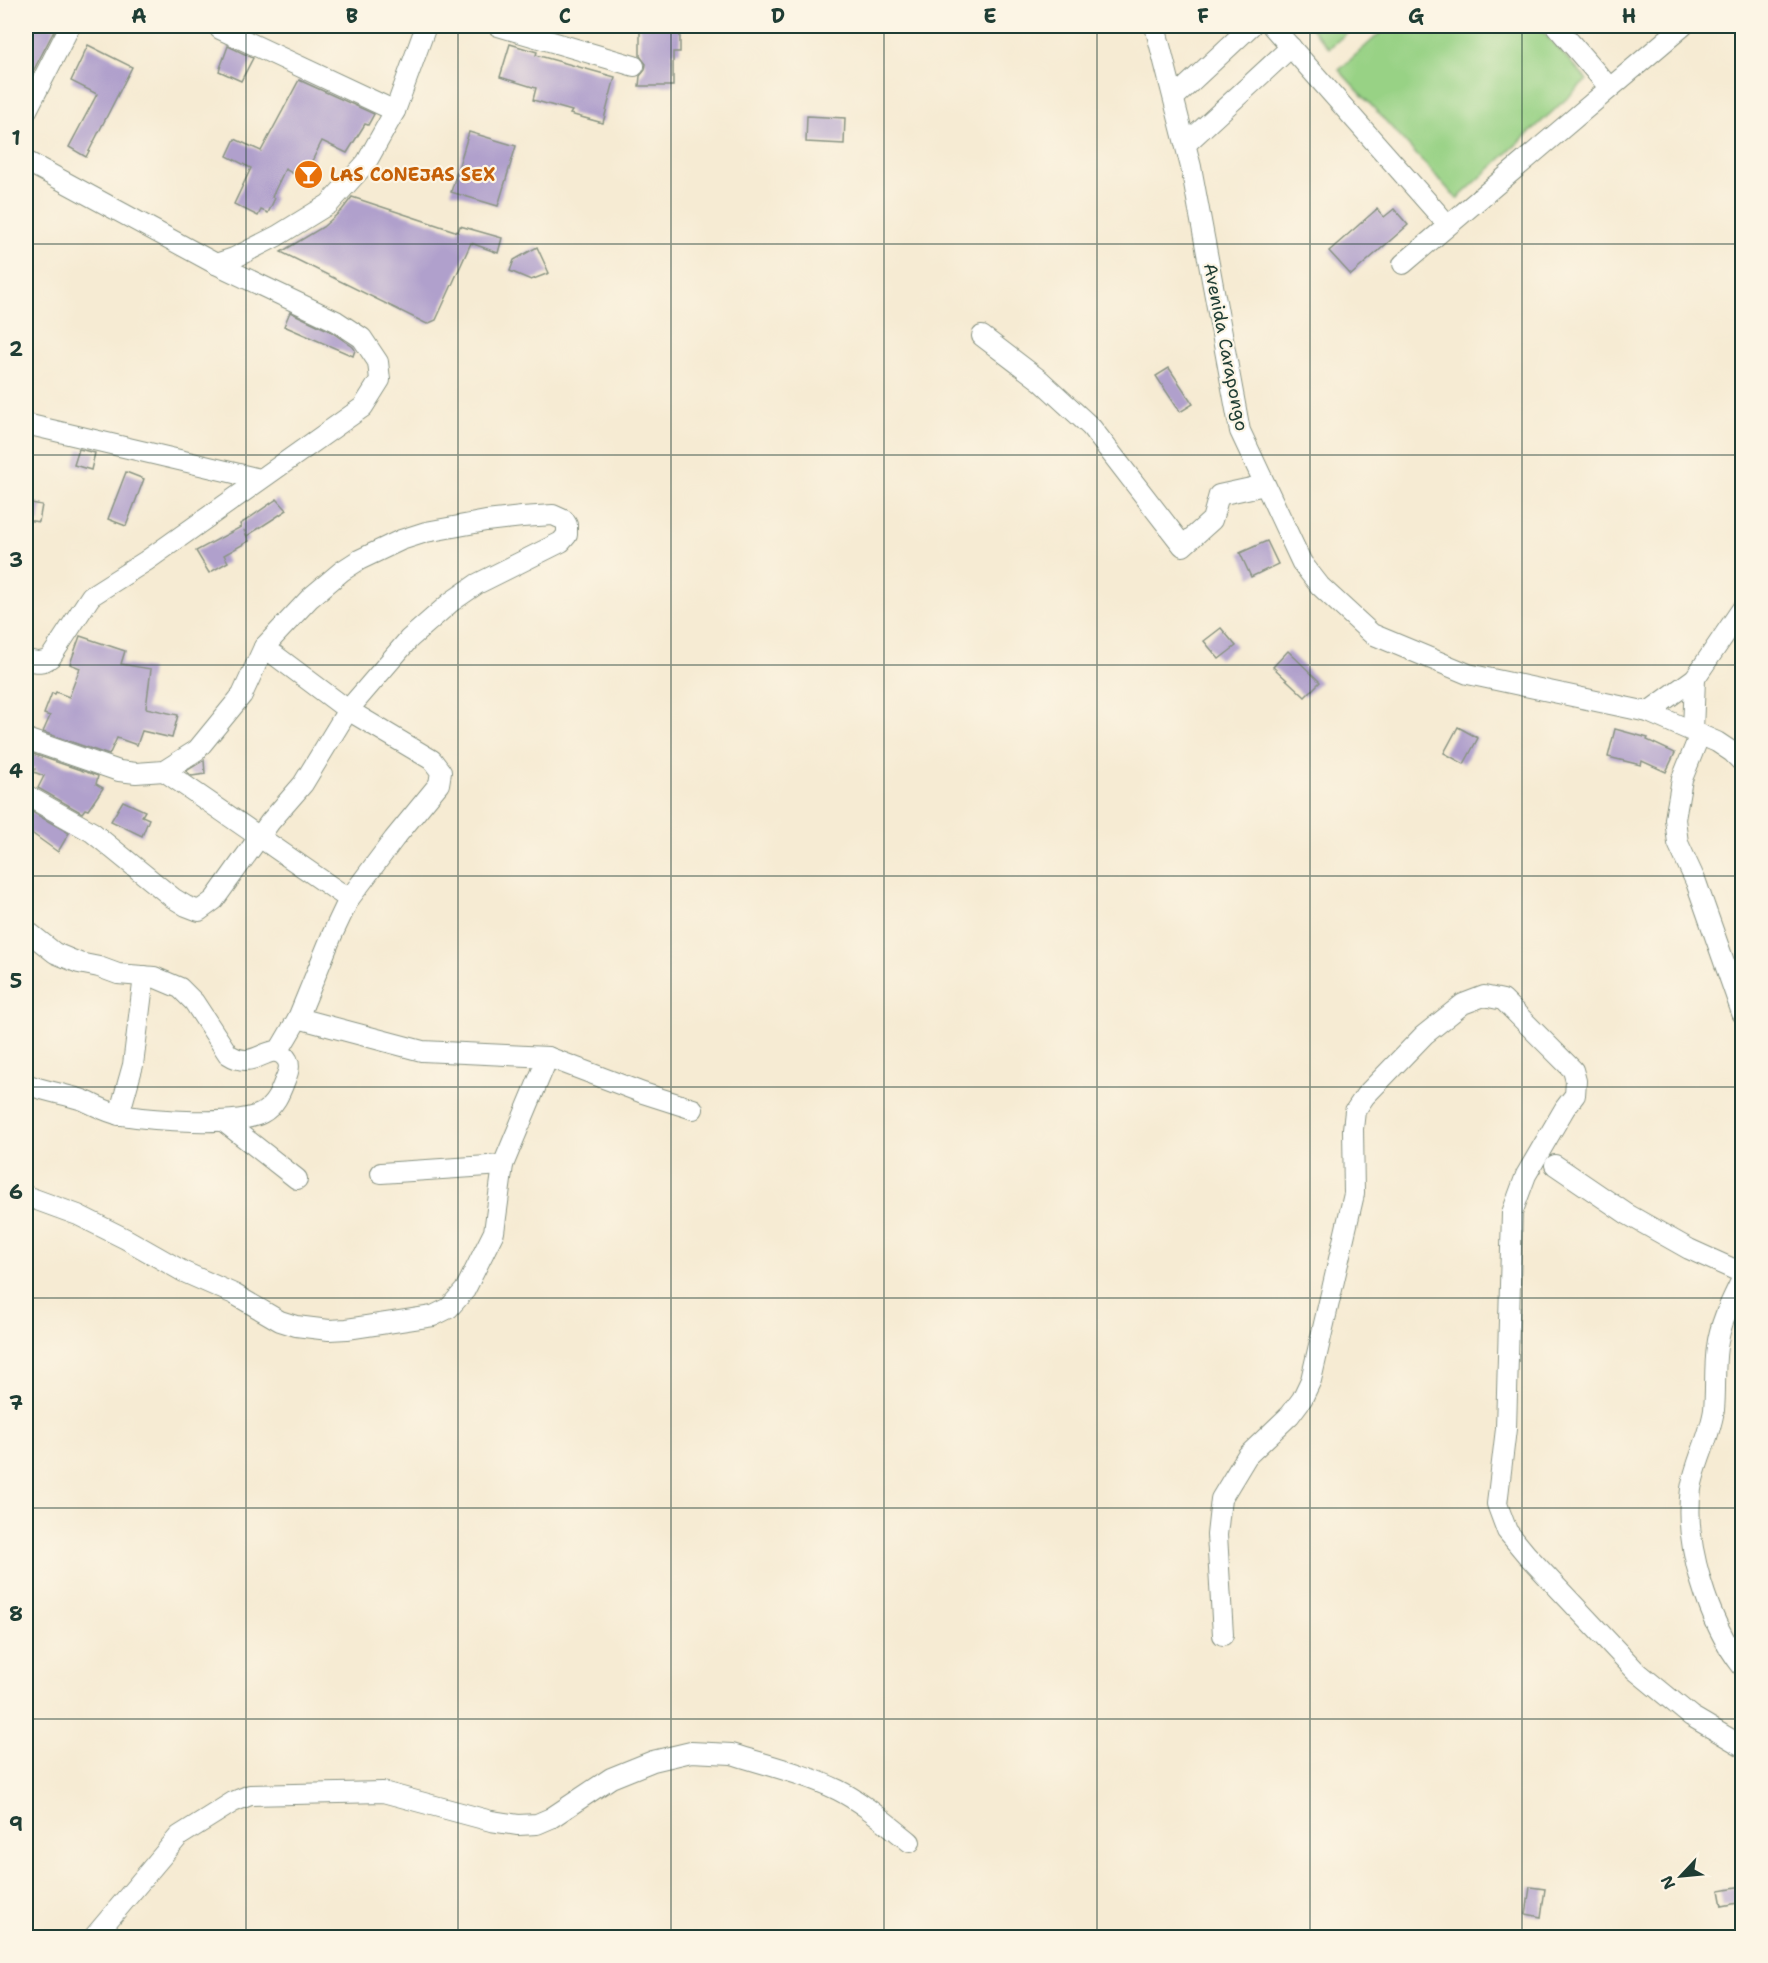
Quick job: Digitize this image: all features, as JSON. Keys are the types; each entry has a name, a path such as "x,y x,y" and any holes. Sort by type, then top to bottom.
{"street":[{"path":"26,112 70,26"},
{"path":"216,264 234,258 277,236 329,204 366,163 395,111 426,26"},
{"path":"498,26 634,66"},
{"name":"Avenida Carapongo","path":"1155,26 1186,144 1240,430 1302,562 1320,586 1372,634 1468,674 1648,712 1696,732 1732,752 1743,762"},
{"path":"1174,98 1251,26"},
{"path":"1272,26 1448,225"},
{"path":"1556,26 1609,87"},
{"path":"1403,264 1683,26"},
{"path":"220,29 395,111"},
{"path":"1186,144 1291,47"},
{"path":"26,161 216,264 336,321 362,338 378,362 380,380 363,407 156,554 92,596 46,661 39,663 26,660"},
{"path":"982,336 1041,381 1091,427 1183,546 1212,520 1219,495 1265,485"},
{"path":"26,424 260,478"},
{"path":"26,739 119,771 136,773 164,771 197,750 242,694 264,647 325,584 359,560 378,550 426,532 486,521 553,515 564,520 568,530 561,542 477,584 451,602 409,639 348,710 303,784 258,838 214,900 199,910 186,906 173,898 92,832 26,795"},
{"path":"1648,712 1695,678 1743,609"},
{"path":"264,647 348,710 432,760 439,768 441,778 439,784 399,832 349,899 298,1018 278,1052"},
{"path":"1695,678 1696,732 1682,779 1676,819 1678,843 1696,882 1743,1013"},
{"path":"164,771 349,899"},
{"path":"26,930 55,953 80,963 118,974 154,977 171,982 188,994 222,1048 235,1059 250,1061 268,1052 278,1052 287,1059 289,1070 274,1104 268,1109 254,1116 222,1120 162,1119 119,1115 83,1100 42,1091 26,1084"},
{"path":"119,1115 133,1065 144,976"},
{"path":"1223,1635 1217,1535 1221,1499 1247,1456 1290,1415 1302,1399 1311,1380 1354,1194 1355,1111 1365,1096 1411,1048 1463,1004 1484,996 1503,1000 1573,1070 1576,1081 1575,1095 1526,1174 1512,1213 1506,1429 1497,1504 1501,1518 1507,1531 1526,1554 1635,1670 1691,1716 1743,1746"},
{"path":"298,1018 422,1051 548,1057 643,1093 693,1109"},
{"path":"26,1196 78,1215 184,1272 234,1294 280,1321 312,1329 347,1329 433,1316 449,1308 458,1300 494,1232 503,1166 548,1057"},
{"path":"222,1120 297,1179"},
{"path":"1555,1165 1638,1220 1689,1250 1743,1274"},
{"path":"381,1173 503,1166"},
{"path":"1743,1279 1725,1315 1717,1346 1713,1411 1691,1489 1690,1516 1692,1542 1714,1617 1743,1666"},
{"path":"93,1938 180,1836 233,1802 250,1795 383,1792 491,1821 518,1825 537,1824 551,1818 611,1778 653,1761 691,1752 718,1752 732,1754 837,1790 854,1799 910,1842"}],"green space":[{"path":"1309,26 1355,26 1329,48"},
{"path":"1388,26 1538,26 1587,80 1457,199 1339,70"}],"building":[{"path":"26,26 56,27 29,79 26,77"},
{"path":"640,26 680,26 680,52 673,52 673,86 639,86 640,76 646,64 640,56"},
{"path":"510,44 537,52 536,55 615,77 603,123 533,100 536,88 500,77"},
{"path":"88,45 132,67 86,157 69,147 97,94 71,81"},
{"path":"228,46 253,58 241,81 219,71"},
{"path":"299,80 374,114 347,153 322,141 303,179 285,169 272,197 275,198 268,213 261,210 258,216 234,204 251,168 227,156 235,139 261,151"},
{"path":"807,116 845,118 844,144 806,142"},
{"path":"469,132 516,146 498,206 451,192"},
{"path":"352,197 458,232 460,226 502,238 498,253 471,243 436,320 427,324 281,252 323,227 342,210"},
{"path":"1377,209 1384,217 1394,209 1408,225 1351,275 1329,251"},
{"path":"537,247 549,273 531,280 510,271 514,260"},
{"path":"290,312 330,331 353,347 355,350 353,356 284,326"},
{"path":"1169,368 1193,404 1180,412 1156,376"},
{"path":"79,449 95,453 91,470 74,465"},
{"path":"126,472 144,479 126,526 108,519"},
{"path":"277,499 287,510 247,536 244,530 249,541 224,555 228,562 209,573 196,551 241,527 240,524"},
{"path":"26,502 42,505 39,522 26,520"},
{"path":"1267,541 1278,564 1251,577 1240,553"},
{"path":"1221,628 1236,646 1219,659 1204,641"},
{"path":"80,636 125,651 121,664 151,669 146,708 178,715 172,738 142,731 137,745 117,738 109,755 43,732 50,716 44,714 52,693 56,692 69,697 80,668 70,664"},
{"path":"1288,651 1320,682 1305,697 1273,667"},
{"path":"1458,727 1478,738 1464,764 1444,753"},
{"path":"1615,729 1648,738 1647,740 1675,753 1666,772 1642,761 1641,765 1608,757"},
{"path":"27,752 98,776 96,784 103,788 88,810 85,809 82,813 38,788 44,776 34,772 35,769 26,765"},
{"path":"204,760 205,774 192,776 186,771"},
{"path":"123,801 145,811 142,816 149,819 142,836 111,821"},
{"path":"27,809 69,833 58,852 26,829"},
{"path":"1743,1886 1743,1902 1722,1906 1719,1890"},
{"path":"1530,1887 1545,1889 1541,1917 1526,1914"}],"place":[{"name":"LAS CONEJAS SEX","path":"309,175"}]}
